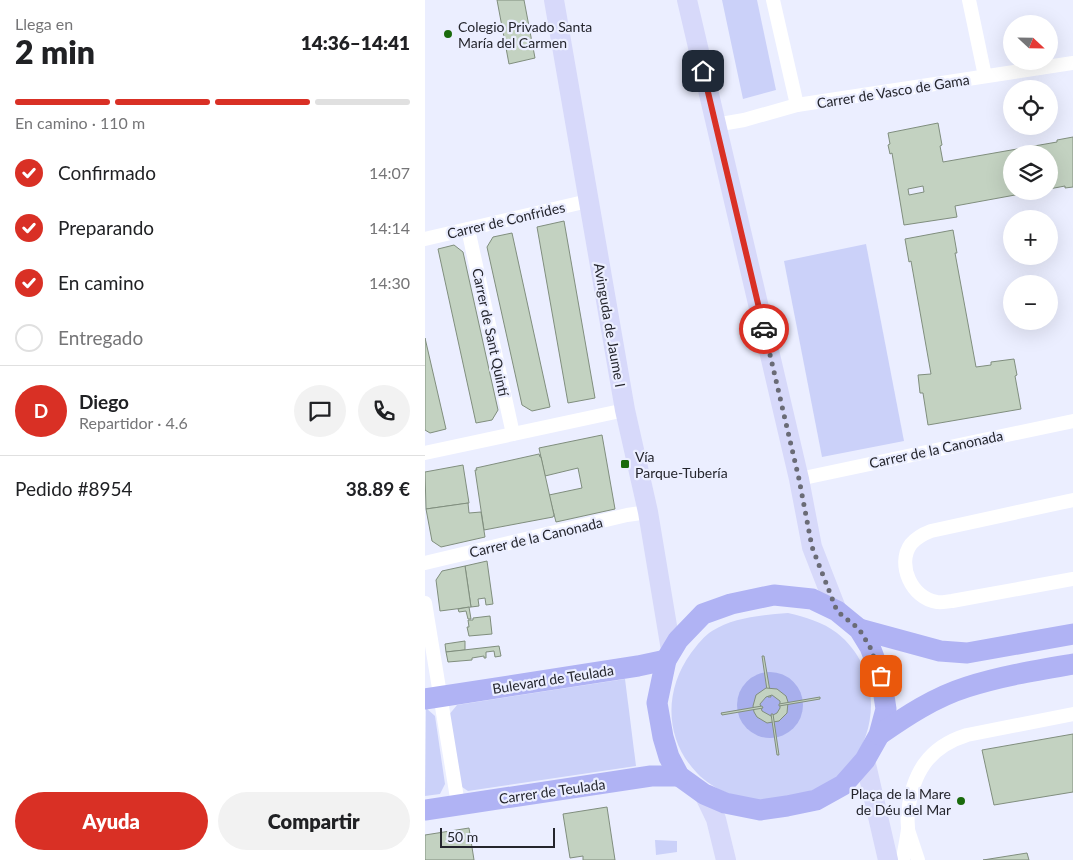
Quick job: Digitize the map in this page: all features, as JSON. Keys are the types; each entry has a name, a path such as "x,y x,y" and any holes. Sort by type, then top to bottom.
{"main road":[{"name":"Avinguda de Jaume I","path":"554,0 625,410 648,512 669,655"},
{"path":"687,0 799,479 812,547 837,611"},
{"path":"774,595 812,599 837,611 859,629 870,647 881,676 886,708 879,735 865,760 843,786 816,800 760,810 725,803 704,794 679,776 669,757 663,737 657,703 669,655 678,640 703,614 731,604 774,595"},
{"path":"859,629 939,651 967,653 1073,634"},
{"name":"Bulevard de Teulada","path":"432,697 637,666 669,655"},
{"path":"879,735 924,706 966,687 1025,672 1073,664"},
{"path":"865,760 888,860"},
{"name":"Carrer de Teulada","path":"425,810 651,776 679,776"},
{"path":"704,794 716,820 726,860"}],"street":[{"path":"773,0 797,105"},
{"path":"969,0 985,76"},
{"name":"Carrer de Vasco de Gama","path":"715,125 744,120 797,105 1073,63"},
{"name":"Carrer de Confrides","path":"425,239 588,202"},
{"name":"Carrer de Sant Quintí","path":"468,229 513,434"},
{"path":"425,454 625,410"},
{"name":"Carrer de la Canonada","path":"799,479 1073,421"},
{"path":"1073,500 936,530 921,535 910,545 905,562 909,578 916,592 937,602 953,601 1073,579"},
{"name":"Carrer de la Canonada","path":"425,563 627,515 648,512"},
{"path":"425,603 432,697 458,804"},
{"path":"903,860 908,815 915,782 923,765 935,751 954,739 967,735 1073,714"},
{"path":"908,828 918,860"}],"shaded area":[{"path":"722,0 757,0 776,90 743,99"},
{"path":"866,244 904,441 822,457 784,261"},
{"path":"788,613 826,626 837,633 852,648 863,666 869,685 871,706 869,726 862,745 851,763 836,778 822,786 800,794 766,799 745,798 714,786 697,773 686,760 673,730 672,698 682,667 703,638 712,631 739,620"},
{"path":"763,672 777,672 789,677 798,686 803,698 801,718 794,729 777,738 763,738 751,733 742,724 737,712 737,698 742,686 751,677"},
{"path":"625,679 636,766 468,791 459,785 448,716 457,705"},
{"path":"426,708 435,716 445,784 440,794 425,796"},
{"path":"655,840 677,841 677,852 656,855"}],"building":[{"path":"497,0 524,0 535,58 509,64"},
{"path":"938,123 943,162 1003,151 1003,197 955,206 957,217 904,225 892,153 890,154 888,145 890,144 888,133","holes":["923,186 924,192 909,195 908,189"]},
{"path":"1073,137 1073,187 1065,188 1065,186 1058,187 1058,145 1040,145"},
{"path":"564,221 595,398 568,403 537,227"},
{"path":"953,230 957,253 955,253 976,367 991,365 991,362 1014,359 1021,409 928,425 923,393 920,393 918,375 931,374 911,261 909,262 905,239"},
{"path":"512,233 550,407 532,411 522,405 487,247 493,237"},
{"path":"454,245 463,252 498,410 492,420 476,423 438,249"},
{"path":"425,338 446,429 430,433 425,430"},
{"path":"602,435 615,509 556,522 549,495 582,488 578,468 545,476 539,448"},
{"path":"539,454 553,517 484,530 476,468"},
{"path":"463,465 469,503 426,509 425,472"},
{"path":"468,503 469,513 481,512 485,537 441,547 432,541 426,509"},
{"path":"487,561 493,604 486,605 485,598 478,599 479,606 471,607 465,566"},
{"path":"465,566 471,607 440,611 436,580 442,571"},
{"path":"469,607 471,619 468,619 466,611 459,612 458,609"},
{"path":"490,616 492,634 469,636 468,620"},
{"path":"465,641 465,650 446,652 445,644"},
{"path":"499,646 501,656 495,657 494,651 486,652 486,658 484,656 472,658 472,660 448,662 446,652"},
{"path":"762,656 764,656 771,697 768,697"},
{"path":"766,688 777,689 786,696 788,702 787,713 779,721 767,723 757,717 754,712 753,706 756,695","holes":["772,695 780,701 780,708 777,713 771,716 762,711 760,704 766,697"]},
{"path":"820,697 820,699 779,706 779,704"},
{"path":"762,706 763,708 722,715 721,713"},
{"path":"771,714 773,714 779,755 777,755"},
{"path":"1073,734 1073,792 994,805 982,750"},
{"path":"607,807 615,860 583,860 583,856 570,858 563,814"},
{"path":"469,828 474,860 425,860 425,835"},
{"path":"1027,853 1029,860 983,860"}],"way so far":[{"path":"764,329 799,479 812,547 837,611 859,629 870,647 881,676"}],"place":[{"name":"Colegio Privado Santa María del Carmen","path":"448,34"},
{"name":"Vía Parque-Tubería","path":"625,464"},
{"name":"Plaça de la Mare de Déu del Mar","path":"961,801"}],"route":[{"path":"703,71 764,329"}]}
